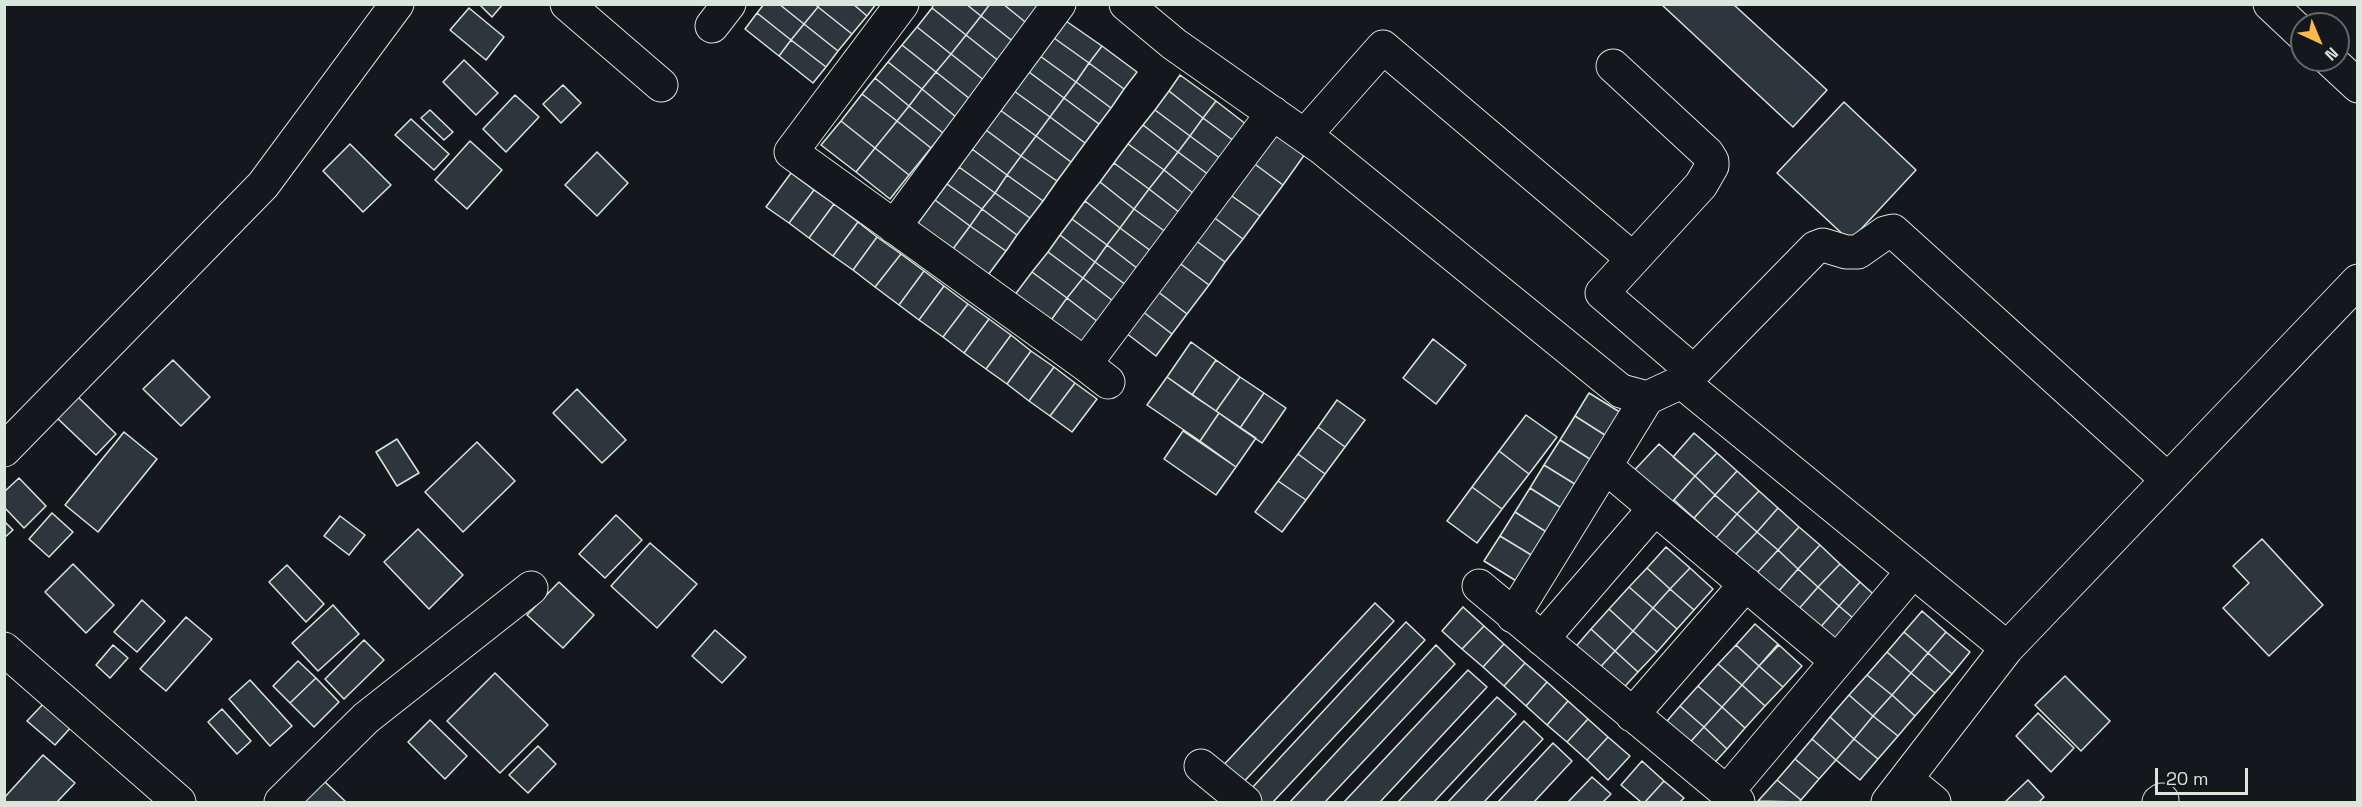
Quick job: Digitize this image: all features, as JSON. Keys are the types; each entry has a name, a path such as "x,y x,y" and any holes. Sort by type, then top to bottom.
{"street":[{"path":"4,450 263,185 397,4"},
{"path":"567,4 661,86"},
{"path":"902,4 791,152 1096,373 1273,113"},
{"path":"894,227 1059,4"},
{"path":"1126,4 1174,44 1305,135 1610,384 1621,391 1647,398"},
{"path":"2270,4 2290,23"},
{"path":"1305,135 1383,46 1634,259"},
{"path":"1613,66 1707,153 1712,166 1701,185 1602,293 1688,378 1913,571 2007,648"},
{"path":"2343,72 2358,86"},
{"path":"1513,616 1647,398 1688,378 1815,248 1823,245 1846,252 1858,252 1885,233 1893,231 2168,480"},
{"path":"1934,802 1897,791 2007,648 2358,281"},
{"path":"1606,466 1837,661"},
{"path":"1542,639 1655,508"},
{"path":"1479,586 1732,798 1837,661 1913,571"},
{"path":"1632,715 1746,584"},
{"path":"281,802 366,718 531,588"},
{"path":"4,649 179,802"},
{"path":"1201,766 1245,802"}],"building":[{"path":"479,4 503,4 492,17"},
{"path":"764,4 779,4 804,24 791,40 757,13"},
{"path":"779,4 815,4 818,7 804,24"},
{"path":"819,4 853,4 867,16 852,34 818,7"},
{"path":"853,4 876,4 867,16"},
{"path":"934,4 966,4 981,16 966,35 932,8"},
{"path":"966,4 990,4 981,16"},
{"path":"990,4 1003,4 1029,25 1015,43 981,16"},
{"path":"1003,4 1036,4 1042,10 1029,25"},
{"path":"1661,4 1733,4 1827,90 1793,127"},
{"path":"818,7 852,34 838,51 804,24"},
{"path":"469,8 504,37 486,60 450,30"},
{"path":"932,8 966,35 951,54 917,27"},
{"path":"757,13 791,40 779,56 745,29"},
{"path":"981,16 1015,43 1000,62 966,35"},
{"path":"1066,21 1102,46 1089,63 1054,38"},
{"path":"804,24 838,51 826,67 791,40"},
{"path":"917,27 951,54 936,72 902,45"},
{"path":"966,35 1000,62 985,81 951,54"},
{"path":"1054,38 1089,63 1076,82 1040,56"},
{"path":"791,40 826,67 813,83 779,56"},
{"path":"902,45 936,72 922,89 888,62"},
{"path":"1102,46 1137,72 1124,89 1089,63"},
{"path":"951,54 985,81 970,99 936,72"},
{"path":"1040,56 1076,82 1064,98 1029,72"},
{"path":"464,60 498,93 476,115 443,82"},
{"path":"888,62 922,89 909,106 875,78"},
{"path":"1089,63 1124,89 1111,108 1076,82"},
{"path":"936,72 970,99 956,117 922,89"},
{"path":"1029,72 1064,98 1050,117 1014,91"},
{"path":"1180,75 1216,101 1203,118 1169,91"},
{"path":"875,78 909,106 897,121 862,94"},
{"path":"1076,82 1111,108 1099,124 1064,98"},
{"path":"563,85 581,103 561,123 543,104"},
{"path":"922,89 956,117 943,133 909,106"},
{"path":"1014,91 1050,117 1036,136 1000,110"},
{"path":"1169,91 1203,118 1190,136 1155,110"},
{"path":"862,94 897,121 875,148 841,121"},
{"path":"515,95 539,117 506,152 483,129"},
{"path":"1064,98 1099,124 1085,143 1050,117"},
{"path":"1216,101 1251,128 1238,144 1203,118"},
{"path":"1844,102 1916,170 1850,241 1777,173"},
{"path":"909,106 943,133 931,148 897,121"},
{"path":"430,110 453,132 444,140 421,118"},
{"path":"1000,110 1036,136 1021,156 986,130"},
{"path":"1155,110 1190,136 1178,152 1143,125"},
{"path":"1050,117 1085,143 1071,162 1036,136"},
{"path":"1203,118 1238,144 1225,162 1190,136"},
{"path":"411,119 449,154 434,170 395,135"},
{"path":"841,121 875,148 856,172 821,145"},
{"path":"897,121 931,148 909,175 875,148"},
{"path":"1143,125 1178,152 1164,170 1128,144"},
{"path":"986,130 1021,156 1007,175 972,149"},
{"path":"1274,132 1305,154 1283,185 1252,162"},
{"path":"1036,136 1071,162 1057,181 1021,156"},
{"path":"1190,136 1225,162 1213,178 1178,152"},
{"path":"470,141 502,170 467,209 435,180"},
{"path":"350,144 391,185 363,212 323,171"},
{"path":"1128,144 1164,170 1149,189 1114,163"},
{"path":"875,148 909,175 890,199 856,172"},
{"path":"972,149 1007,175 995,193 959,167"},
{"path":"597,152 628,183 597,216 565,185"},
{"path":"1178,152 1213,178 1198,197 1164,170"},
{"path":"1021,156 1057,181 1043,201 1007,175"},
{"path":"1252,162 1283,185 1260,216 1229,194"},
{"path":"1114,163 1149,189 1134,209 1100,182"},
{"path":"959,167 995,193 982,209 947,184"},
{"path":"1164,170 1198,197 1184,216 1149,189"},
{"path":"791,173 814,190 789,223 766,207"},
{"path":"1007,175 1043,201 1030,218 995,193"},
{"path":"1100,182 1134,209 1120,228 1085,201"},
{"path":"947,184 982,209 970,226 935,200"},
{"path":"1149,189 1184,216 1170,235 1134,209"},
{"path":"814,190 834,204 809,238 789,223"},
{"path":"995,193 1030,218 1017,235 982,209"},
{"path":"1229,194 1260,216 1243,239 1212,216"},
{"path":"935,200 970,226 950,253 915,227"},
{"path":"1085,201 1120,228 1107,245 1072,219"},
{"path":"834,204 858,222 833,256 809,238"},
{"path":"982,209 1017,235 1006,251 970,226"},
{"path":"1134,209 1170,235 1155,254 1120,228"},
{"path":"1212,216 1243,239 1225,262 1195,240"},
{"path":"1072,219 1107,245 1095,262 1060,235"},
{"path":"858,222 877,237 853,270 833,256"},
{"path":"970,226 1006,251 985,279 950,253"},
{"path":"1120,228 1155,254 1142,272 1107,245"},
{"path":"1060,235 1095,262 1083,278 1048,252"},
{"path":"877,237 901,254 875,287 853,270"},
{"path":"1195,240 1225,262 1209,285 1178,262"},
{"path":"1107,245 1142,272 1130,288 1095,262"},
{"path":"1048,252 1083,278 1067,298 1032,272"},
{"path":"901,254 924,271 899,305 875,287"},
{"path":"1095,262 1130,288 1117,304 1083,278"},
{"path":"1178,262 1209,285 1187,314 1157,291"},
{"path":"924,271 944,286 919,320 899,305"},
{"path":"1032,272 1067,298 1049,323 1014,296"},
{"path":"1083,278 1117,304 1102,325 1067,298"},
{"path":"944,286 968,304 943,337 919,320"},
{"path":"1157,291 1187,314 1172,334 1142,311"},
{"path":"1067,298 1102,325 1084,349 1049,323"},
{"path":"968,304 989,319 964,353 943,337"},
{"path":"1142,311 1172,334 1156,356 1126,333"},
{"path":"989,319 1011,335 986,369 964,353"},
{"path":"1011,335 1031,351 1007,384 986,369"},
{"path":"1433,339 1466,365 1436,404 1403,378"},
{"path":"1191,342 1216,360 1192,395 1167,377"},
{"path":"1031,351 1054,367 1029,401 1007,384"},
{"path":"173,360 210,397 181,426 143,389"},
{"path":"1216,360 1240,377 1216,411 1192,395"},
{"path":"1054,367 1075,383 1050,416 1029,401"},
{"path":"1167,377 1219,413 1200,441 1147,405"},
{"path":"1240,377 1264,393 1240,428 1216,411"},
{"path":"1075,383 1097,399 1072,432 1050,416"},
{"path":"577,389 626,440 602,463 553,413"},
{"path":"1264,393 1286,408 1262,443 1240,428"},
{"path":"1589,393 1623,414 1608,437 1575,416"},
{"path":"77,396 116,434 96,455 56,417"},
{"path":"1337,400 1365,420 1345,447 1318,427"},
{"path":"1219,413 1256,438 1236,467 1200,441"},
{"path":"1526,415 1557,437 1529,474 1499,451"},
{"path":"1575,416 1608,437 1593,461 1560,440"},
{"path":"1318,427 1345,447 1325,474 1298,454"},
{"path":"1183,431 1236,467 1216,495 1164,459"},
{"path":"124,432 157,459 98,532 65,505"},
{"path":"1694,433 1717,453 1695,476 1673,457"},
{"path":"397,439 419,473 397,486 376,452"},
{"path":"1560,440 1593,461 1578,486 1544,465"},
{"path":"477,442 515,481 463,532 425,492"},
{"path":"1659,444 1695,476 1665,510 1628,477"},
{"path":"1499,451 1529,474 1502,509 1472,487"},
{"path":"1717,453 1737,471 1715,495 1695,476"},
{"path":"1298,454 1325,474 1306,500 1278,481"},
{"path":"1544,465 1578,486 1563,509 1530,488"},
{"path":"1737,471 1759,491 1737,514 1715,495"},
{"path":"1695,476 1715,495 1694,518 1674,500"},
{"path":"19,478 46,506 24,528 4,507 4,492"},
{"path":"1278,481 1306,500 1282,532 1255,512"},
{"path":"1472,487 1502,509 1477,543 1447,521"},
{"path":"1530,488 1563,509 1548,533 1515,512"},
{"path":"1759,491 1778,508 1757,532 1737,514"},
{"path":"1715,495 1737,514 1716,538 1694,518"},
{"path":"1778,508 1799,527 1778,550 1757,532"},
{"path":"1515,512 1548,533 1533,556 1500,536"},
{"path":"52,513 73,532 49,557 29,539"},
{"path":"1737,514 1757,532 1735,555 1716,538"},
{"path":"616,515 642,540 605,578 579,554"},
{"path":"340,516 365,535 349,555 324,536"},
{"path":"4,521 13,530 4,538"},
{"path":"1799,527 1820,545 1798,569 1778,550"},
{"path":"418,529 463,575 429,609 384,562"},
{"path":"1757,532 1778,550 1756,574 1735,555"},
{"path":"1500,536 1533,556 1518,582 1484,561"},
{"path":"2262,539 2323,605 2269,656 2223,608 2249,583 2233,566"},
{"path":"650,543 697,584 657,628 611,586"},
{"path":"1820,545 1840,564 1818,587 1798,569"},
{"path":"1666,547 1690,568 1670,589 1647,568"},
{"path":"1778,550 1798,569 1777,593 1756,574"},
{"path":"73,564 114,605 86,633 45,592"},
{"path":"1840,564 1860,582 1839,606 1818,587"},
{"path":"287,565 324,604 306,622 269,582"},
{"path":"1647,568 1670,589 1653,608 1629,587"},
{"path":"1690,568 1713,589 1694,610 1670,589"},
{"path":"1798,569 1818,587 1797,611 1777,593"},
{"path":"559,582 594,615 563,648 527,615"},
{"path":"1860,582 1881,601 1860,624 1839,606"},
{"path":"1629,587 1653,608 1633,631 1609,609"},
{"path":"1818,587 1839,606 1818,630 1797,611"},
{"path":"1670,589 1694,610 1677,629 1653,608"},
{"path":"142,600 165,621 137,652 114,632"},
{"path":"1375,603 1394,621 1237,789 1218,771"},
{"path":"333,605 359,634 318,671 292,643"},
{"path":"1839,606 1860,624 1839,648 1818,630"},
{"path":"1463,607 1484,626 1462,649 1442,631"},
{"path":"1653,608 1677,629 1657,652 1633,631"},
{"path":"1609,609 1633,631 1615,651 1591,629"},
{"path":"1922,611 1946,632 1928,653 1904,632"},
{"path":"186,617 212,639 166,691 140,669"},
{"path":"1406,622 1425,640 1273,802 1262,802 1250,790"},
{"path":"1755,624 1778,644 1759,666 1736,645"},
{"path":"1484,626 1504,644 1483,667 1462,649"},
{"path":"1591,629 1615,651 1595,673 1571,652"},
{"path":"715,630 746,657 722,683 692,656"},
{"path":"1633,631 1657,652 1638,672 1615,651"},
{"path":"1904,632 1928,653 1911,673 1887,652"},
{"path":"1946,632 1970,652 1952,674 1928,653"},
{"path":"364,640 384,660 344,699 325,679"},
{"path":"1504,644 1525,663 1504,686 1483,667"},
{"path":"113,645 128,658 110,678 96,665"},
{"path":"1436,645 1455,664 1325,802 1290,802"},
{"path":"1736,645 1759,666 1742,685 1718,664"},
{"path":"1779,645 1802,666 1783,687 1759,666"},
{"path":"1615,651 1638,672 1618,694 1595,673"},
{"path":"1887,652 1911,673 1892,695 1867,675"},
{"path":"1928,653 1952,674 1935,693 1911,673"},
{"path":"298,661 316,678 290,703 273,686"},
{"path":"1525,663 1547,682 1526,706 1504,686"},
{"path":"1718,664 1742,685 1722,707 1698,686"},
{"path":"1759,666 1783,687 1765,706 1742,685"},
{"path":"1468,670 1487,687 1380,802 1344,802"},
{"path":"495,673 548,725 500,773 447,721"},
{"path":"1911,673 1935,693 1915,716 1892,695"},
{"path":"1867,675 1892,695 1873,716 1849,695"},
{"path":"2065,676 2110,721 2081,751 2035,705"},
{"path":"316,678 339,702 314,727 290,703"},
{"path":"250,680 292,726 270,746 229,699"},
{"path":"1547,682 1568,701 1547,725 1526,706"},
{"path":"1742,685 1765,706 1745,728 1722,707"},
{"path":"1698,686 1722,707 1704,727 1680,706"},
{"path":"1849,695 1873,716 1854,739 1830,717"},
{"path":"1892,695 1915,716 1898,736 1873,716"},
{"path":"1497,697 1516,714 1434,802 1398,802"},
{"path":"46,701 73,725 55,745 27,721"},
{"path":"1568,701 1588,719 1567,742 1547,725"},
{"path":"1680,706 1704,727 1684,749 1660,729"},
{"path":"1722,707 1745,728 1727,749 1704,727"},
{"path":"222,709 251,741 237,754 208,722"},
{"path":"2038,713 2074,748 2051,772 2016,736"},
{"path":"1873,716 1898,736 1878,759 1854,739"},
{"path":"1830,717 1854,739 1836,760 1812,739"},
{"path":"1588,719 1608,737 1587,760 1567,742"},
{"path":"430,720 467,756 445,779 408,742"},
{"path":"1524,721 1543,739 1484,802 1448,802"},
{"path":"1704,727 1727,749 1707,771 1684,749"},
{"path":"1608,737 1630,756 1608,780 1587,760"},
{"path":"1812,739 1836,760 1819,779 1795,759"},
{"path":"1854,739 1878,759 1860,780 1836,760"},
{"path":"1553,743 1572,761 1534,802 1498,802"},
{"path":"538,746 556,764 528,793 509,775"},
{"path":"43,755 75,783 57,802 4,802 4,798"},
{"path":"1795,759 1819,779 1801,800 1777,780"},
{"path":"1642,761 1664,781 1645,802 1641,802 1621,785"},
{"path":"1592,777 1611,794 1603,802 1568,802"},
{"path":"323,780 346,802 300,802"},
{"path":"1777,780 1801,800 1799,802 1758,801"},
{"path":"2028,780 2044,797 2039,802 2005,802"},
{"path":"1664,781 1684,798 1680,802 1645,802"}]}
